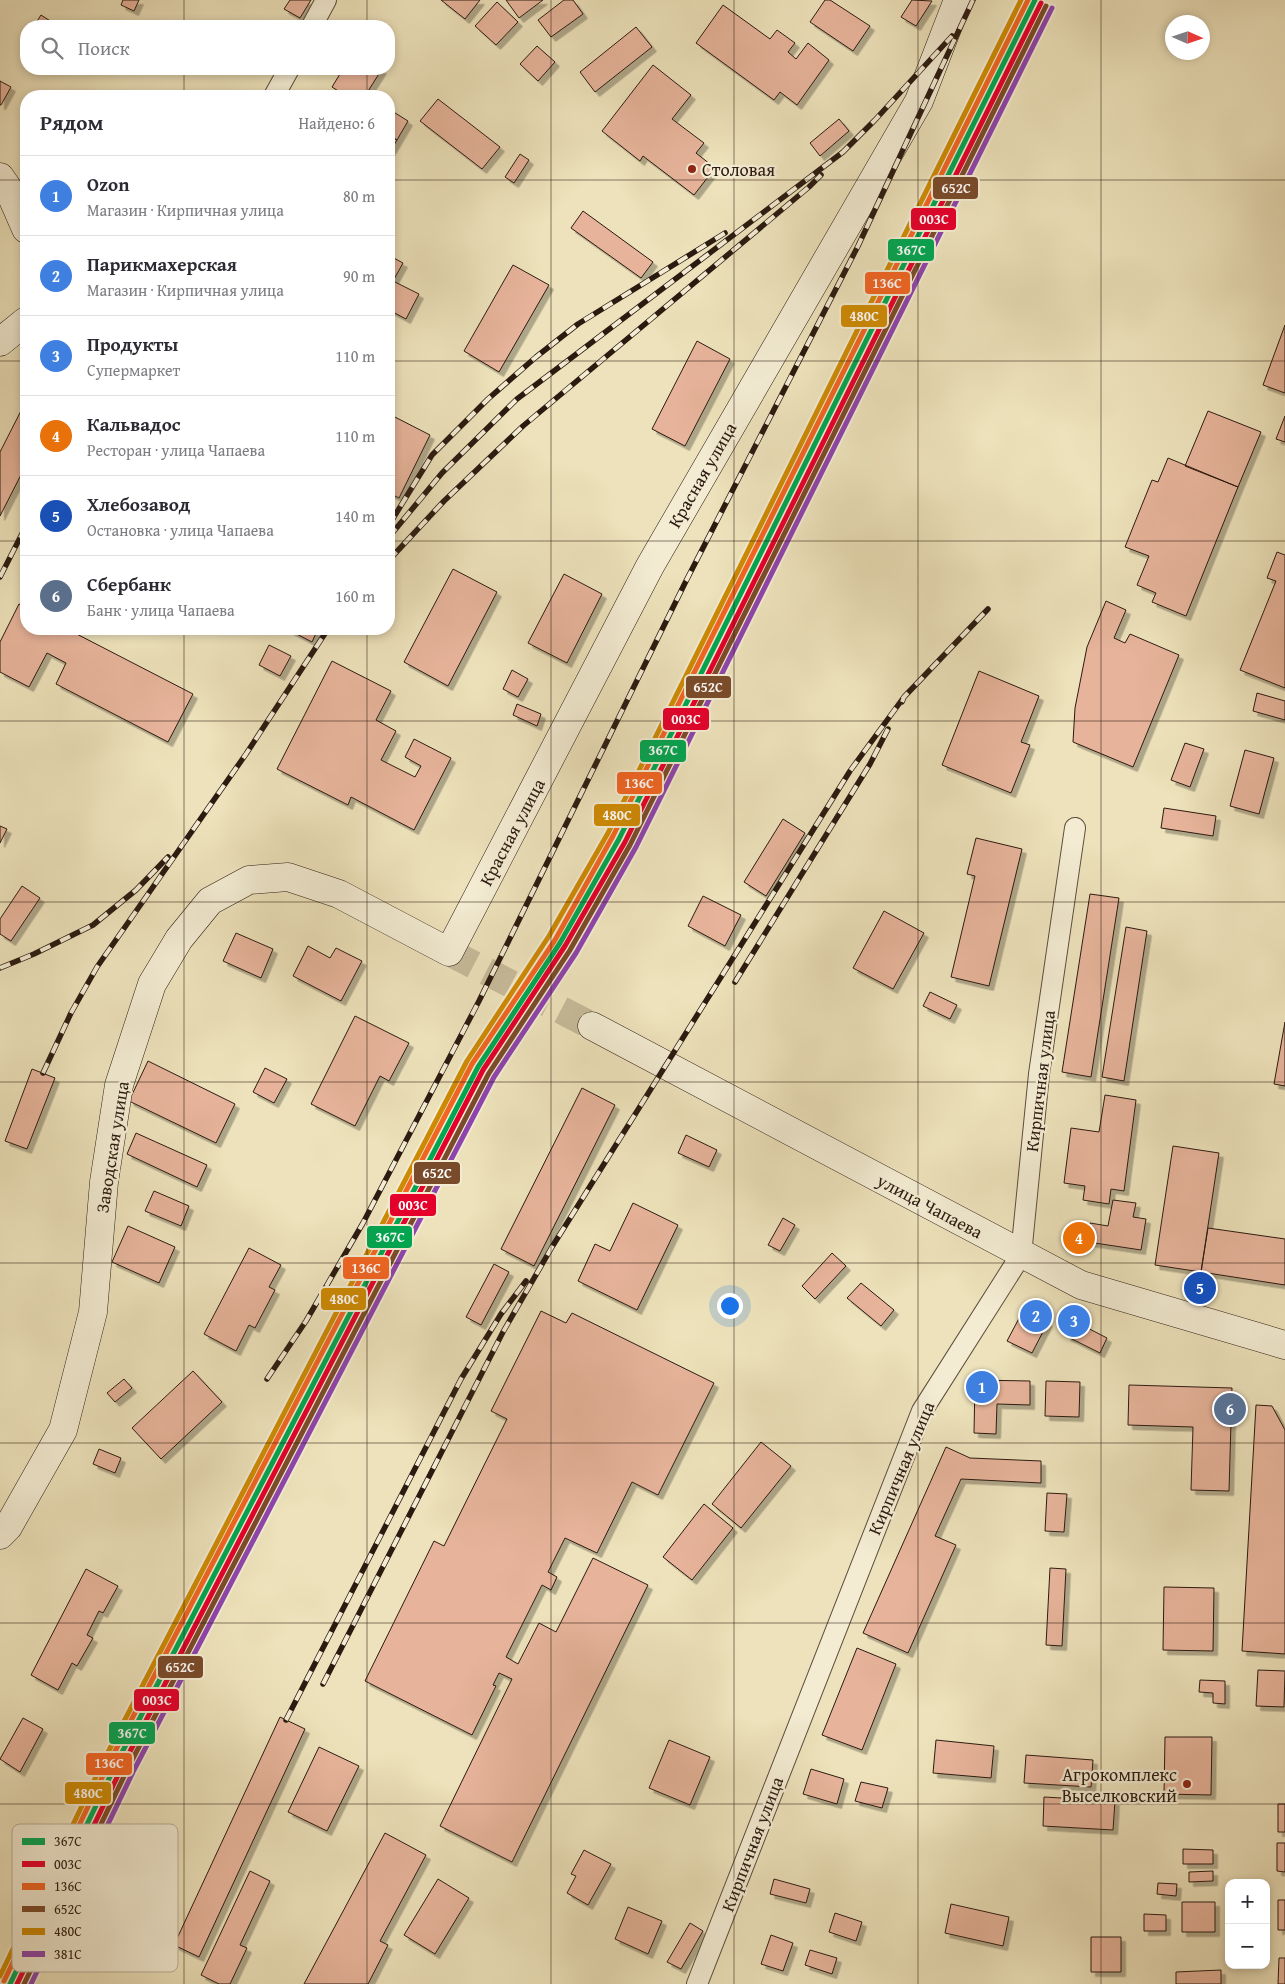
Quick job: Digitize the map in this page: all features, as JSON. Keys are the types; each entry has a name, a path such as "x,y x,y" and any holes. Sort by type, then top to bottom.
{"main road":[{"name":"Красная улица","path":"449,952 650,566 919,100 958,0"},
{"path":"0,177 20,215"},
{"path":"0,342 20,326"},
{"name":"Заводская улица","path":"0,1535 8,1527 64,1430 93,1312 104,1182 118,1085 152,984 179,939 210,901 249,880 288,877 338,894 449,952"},
{"name":"улица Чапаева","path":"592,1026 1081,1286 1285,1345"}],"street":[{"path":"315,20 326,0"},
{"path":"277,90 286,75"},
{"name":"Кирпичная улица","path":"696,1984 922,1411 1021,1255 1039,1074 1075,828"}],"building":[{"path":"123,0 139,0 134,11 121,5"},
{"path":"290,0 311,0 300,18 284,9"},
{"path":"441,0 480,0 465,19"},
{"path":"506,0 543,0 519,18"},
{"path":"564,0 573,0 583,14 551,37 538,20"},
{"path":"825,0 830,0 870,26 853,51 810,22"},
{"path":"912,0 932,1 916,26 901,17"},
{"path":"497,2 518,22 496,45 475,26"},
{"path":"723,5 770,39 777,30 795,43 788,52 796,59 808,43 829,60 797,105 780,92 774,100 696,43"},
{"path":"41,15 49,20 38,20"},
{"path":"636,27 652,47 595,92 580,72"},
{"path":"537,46 555,62 538,81 520,64"},
{"path":"653,65 691,95 672,119 704,143 696,153 715,168 694,195 643,156 640,161 602,131"},
{"path":"339,75 378,75 369,90 337,90 332,87"},
{"path":"0,81 11,87 1,105 0,105"},
{"path":"438,99 500,147 482,169 420,121"},
{"path":"395,113 408,121 397,140 395,139"},
{"path":"839,119 849,131 820,156 810,143"},
{"path":"520,154 529,160 514,183 505,177"},
{"path":"583,211 653,262 641,278 571,228"},
{"path":"395,259 403,263 395,277"},
{"path":"513,265 549,285 499,372 464,351"},
{"path":"395,282 419,294 406,319 395,313"},
{"path":"1285,325 1285,393 1263,385"},
{"path":"697,341 730,359 685,446 652,429"},
{"path":"1208,411 1261,432 1238,487 1185,466"},
{"path":"20,413 20,477 0,516 0,452"},
{"path":"1285,416 1285,442 1276,439"},
{"path":"395,417 430,435 399,498 395,496"},
{"path":"1168,458 1238,487 1186,616 1152,602 1156,593 1137,585 1149,556 1125,547 1152,480 1158,482"},
{"path":"1277,552 1285,555 1285,688 1240,670 1276,581 1267,578"},
{"path":"453,569 497,592 448,686 404,662"},
{"path":"564,574 602,594 567,663 528,643"},
{"path":"1106,601 1126,610 1114,638 1125,643 1130,634 1179,655 1133,767 1073,742 1075,708 1087,647"},
{"path":"19,604 20,635 79,635 193,694 168,742 56,684 66,663 47,653 29,687 0,672 0,642"},
{"path":"299,635 315,635 312,642"},
{"path":"269,645 291,656 280,676 259,665"},
{"path":"332,661 391,691 376,720 396,731 381,760 415,777 421,766 405,757 414,739 451,758 414,830 351,797 348,805 277,769"},
{"path":"512,670 528,679 518,697 503,689"},
{"path":"979,671 1039,696 1021,742 1030,745 1011,793 942,765"},
{"path":"1257,693 1285,701 1285,720 1253,711"},
{"path":"517,704 541,714 537,726 513,715"},
{"path":"1185,743 1204,749 1190,787 1171,780"},
{"path":"1245,750 1274,758 1259,814 1230,806"},
{"path":"1164,808 1216,816 1213,836 1161,828"},
{"path":"783,819 805,833 766,896 744,882"},
{"path":"0,826 7,829 0,843"},
{"path":"976,838 1022,849 989,986 951,977 975,876 967,874"},
{"path":"22,886 40,898 11,941 0,934 0,919"},
{"path":"1090,894 1119,898 1091,1077 1062,1072"},
{"path":"703,896 741,915 725,946 688,926"},
{"path":"884,911 924,933 893,989 853,968"},
{"path":"1126,927 1147,931 1124,1081 1102,1077"},
{"path":"236,933 273,949 261,978 223,961"},
{"path":"308,946 330,958 336,948 362,961 341,1001 293,976"},
{"path":"930,992 957,1005 950,1019 923,1006"},
{"path":"355,1016 409,1043 389,1081 380,1076 355,1126 311,1104"},
{"path":"1285,1022 1285,1086 1274,1084"},
{"path":"148,1061 235,1104 216,1143 129,1101"},
{"path":"265,1068 287,1079 274,1103 253,1092"},
{"path":"32,1069 55,1078 27,1149 5,1141"},
{"path":"582,1088 615,1105 534,1266 501,1249"},
{"path":"1105,1095 1136,1100 1124,1191 1111,1189 1109,1204 1083,1200 1085,1186 1064,1183 1071,1128 1099,1132"},
{"path":"136,1133 207,1165 197,1187 127,1154"},
{"path":"686,1135 717,1150 709,1167 678,1153"},
{"path":"1173,1146 1219,1153 1201,1272 1155,1265"},
{"path":"154,1191 189,1206 181,1226 145,1211"},
{"path":"1113,1200 1136,1203 1133,1217 1146,1219 1141,1250 1088,1242 1090,1223 1108,1226"},
{"path":"633,1203 678,1225 637,1310 578,1281 595,1244 610,1251"},
{"path":"783,1218 795,1225 780,1251 768,1245"},
{"path":"128,1226 175,1247 159,1283 112,1262"},
{"path":"1208,1228 1285,1239 1285,1285 1201,1272"},
{"path":"249,1248 281,1265 269,1287 275,1290 255,1328 249,1325 236,1351 204,1334"},
{"path":"832,1253 846,1266 815,1299 802,1286"},
{"path":"494,1264 509,1272 481,1325 466,1317"},
{"path":"861,1283 894,1310 881,1326 847,1298"},
{"path":"1024,1309 1048,1322 1032,1353 1007,1341"},
{"path":"541,1311 566,1323 572,1313 714,1383 658,1495 632,1482 597,1553 565,1538 548,1572 557,1577 551,1590 542,1585 506,1657 518,1664 539,1623 556,1632 593,1558 648,1585 512,1862 440,1826 512,1679 499,1673 493,1685 496,1686 472,1735 365,1681 434,1541 444,1546 507,1419 491,1411"},
{"path":"1074,1321 1107,1338 1100,1353 1066,1336"},
{"path":"193,1371 222,1402 161,1459 132,1428"},
{"path":"124,1379 132,1388 115,1402 107,1393"},
{"path":"975,1380 1030,1381 1030,1405 997,1404 996,1434 974,1433"},
{"path":"1046,1381 1080,1382 1079,1417 1045,1416"},
{"path":"1129,1385 1232,1388 1229,1491 1191,1490 1193,1427 1128,1425"},
{"path":"1256,1405 1272,1406 1285,1430 1285,1654 1242,1651"},
{"path":"761,1442 791,1466 741,1528 712,1504"},
{"path":"946,1447 970,1458 1041,1461 1041,1483 961,1479 935,1536 956,1545 908,1653 863,1633"},
{"path":"99,1449 121,1458 115,1473 93,1464"},
{"path":"1047,1493 1067,1494 1064,1532 1045,1531"},
{"path":"704,1504 733,1528 692,1580 663,1557"},
{"path":"1050,1568 1066,1569 1062,1646 1046,1645"},
{"path":"86,1569 118,1586 103,1613 99,1611 87,1635 93,1638 77,1666 72,1663 58,1690 31,1675"},
{"path":"1164,1587 1214,1588 1213,1651 1163,1650"},
{"path":"857,1648 896,1664 862,1750 822,1735"},
{"path":"1258,1670 1285,1671 1284,1707 1256,1706"},
{"path":"1200,1680 1225,1681 1225,1704 1213,1703 1213,1693 1199,1692"},
{"path":"280,1717 305,1729 199,1957 178,1947 178,1936"},
{"path":"23,1718 43,1729 20,1772 0,1759"},
{"path":"1165,1737 1212,1737 1211,1795 1164,1794"},
{"path":"669,1740 710,1757 690,1805 649,1788"},
{"path":"936,1740 994,1746 991,1778 933,1773"},
{"path":"319,1747 359,1766 327,1831 288,1812"},
{"path":"1026,1755 1093,1760 1091,1787 1024,1783"},
{"path":"811,1769 844,1779 837,1804 803,1794"},
{"path":"861,1782 888,1788 882,1808 855,1801"},
{"path":"1044,1797 1115,1801 1113,1830 1043,1826"},
{"path":"1278,1804 1285,1804 1285,1832 1278,1832"},
{"path":"385,1833 426,1855 380,1941 388,1945 368,1984 304,1984"},
{"path":"1277,1843 1285,1843 1285,1872 1277,1871"},
{"path":"1183,1849 1213,1850 1213,1864 1183,1864"},
{"path":"584,1850 611,1864 588,1905 567,1893 576,1876 571,1874"},
{"path":"250,1871 270,1881 240,1945 247,1948 230,1984 219,1984 201,1975"},
{"path":"1213,1871 1213,1881 1189,1882 1189,1872"},
{"path":"438,1879 469,1898 435,1954 404,1935"},
{"path":"774,1879 810,1889 806,1903 770,1894"},
{"path":"1158,1883 1177,1884 1176,1896 1157,1894"},
{"path":"1278,1900 1285,1900 1285,1930 1278,1930"},
{"path":"1182,1902 1215,1902 1215,1932 1182,1932"},
{"path":"951,1904 1009,1917 1003,1946 945,1933"},
{"path":"628,1907 662,1921 648,1954 615,1939"},
{"path":"835,1913 862,1922 856,1941 829,1932"},
{"path":"1144,1914 1166,1915 1166,1931 1144,1931"},
{"path":"690,1923 703,1931 681,1969 667,1962"},
{"path":"771,1935 793,1943 783,1971 761,1964"},
{"path":"1091,1937 1121,1937 1121,1972 1091,1972"},
{"path":"810,1950 837,1958 832,1974 805,1965"},
{"path":"1279,1958 1285,1958 1285,1984 1278,1984"},
{"path":"1221,1970 1221,1984 1176,1984 1176,1972"}],"tunnel":[{"path":"449,952 592,1026"}],"railway":[{"path":"267,1379 306,1321 363,1223 479,1001 686,581 858,246 973,0"},
{"path":"395,530 442,473 517,399 843,152 952,36"},
{"path":"395,554 444,501 523,426 821,175"},
{"path":"395,515 432,455 488,399 536,357 578,324 725,233"},
{"path":"0,577 20,538"},
{"path":"902,702 904,697 988,609"},
{"path":"43,1073 71,1013 97,967 246,754 324,635"},
{"path":"323,1684 503,1332 552,1247 850,771 904,697"},
{"path":"735,982 870,764 888,729"},
{"path":"0,968 34,954 93,925 136,890 168,857"},
{"path":"286,1720 461,1379 501,1314 526,1281"}],"transit line":[{"name":"480С","path":"73,1824 106,1756 467,1061 549,936 608,833 1021,0"},
{"name":"136С","path":"80,1824 111,1759 472,1064 555,940 613,836 1028,0"},
{"name":"367С","path":"87,1824 117,1762 478,1067 560,943 619,839 1035,0"},
{"name":"003С","path":"94,1824 123,1765 483,1070 565,946 625,842 1041,3"},
{"name":"652С","path":"101,1824 128,1768 489,1073 570,950 630,845 1046,6"},
{"name":"381С","path":"108,1824 134,1770 494,1077 576,953 636,847 1052,8"},
{"name":"480С","path":"0,1976 12,1951"},
{"name":"136С","path":"4,1981 12,1964"},
{"name":"367С","path":"10,1984 16,1972"},
{"name":"003С","path":"17,1984 23,1972"},
{"name":"652С","path":"24,1984 30,1972"},
{"name":"381С","path":"31,1984 37,1972"}],"place":[{"name":"Столовая","path":"692,169"},
{"name":"Кальвадос","path":"1079,1238"},
{"name":"Хлебозавод","path":"1200,1288"},
{"name":"Парикмахерская","path":"1036,1316"},
{"name":"Продукты","path":"1074,1321"},
{"name":"Ozon","path":"982,1387"},
{"name":"Сбербанк","path":"1230,1409"},
{"name":"Агрокомплекс Выселковский","path":"1187,1784"}]}
